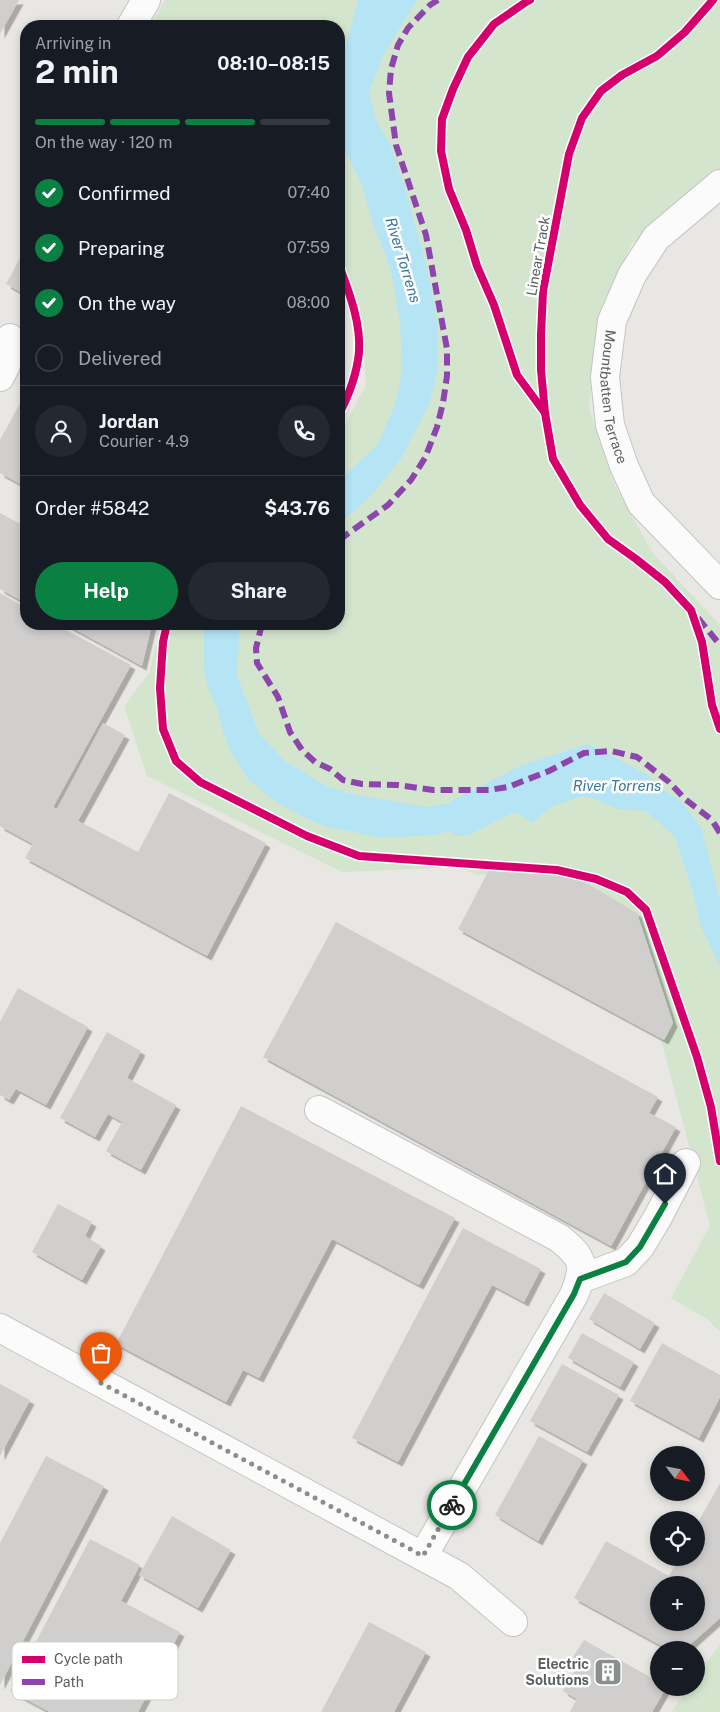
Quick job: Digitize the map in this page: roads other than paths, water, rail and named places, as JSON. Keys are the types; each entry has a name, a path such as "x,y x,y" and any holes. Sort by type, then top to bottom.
{"street":[{"path":"134,20 146,0"},
{"name":"Mountbatten Terrace","path":"720,184 656,238 632,275 612,321 605,377 610,425 624,466 641,503 720,585"},
{"path":"0,377 6,366 12,334"},
{"path":"319,1110 559,1238 573,1248 582,1262 580,1279 574,1294 423,1556"},
{"path":"580,1279 626,1262 640,1247 686,1163"},
{"path":"0,1328 459,1576 513,1622"}],"water":[{"name":"River Torrens","path":"358,0 417,0 384,54 369,92 376,120 391,146 407,195 429,275 438,328 438,368 430,402 402,457 371,496 345,519 345,475 378,444 395,405 402,372 400,321 391,270 371,218 362,185 345,151 345,48"},
{"name":"River Torrens","path":"204,630 240,630 237,675 259,734 285,761 324,785 351,794 427,807 522,791 599,764 623,766 680,800 701,827 720,900 720,966 701,927 694,896 675,837 646,811 618,809 583,796 551,807 532,823 515,812 477,825 434,835 383,838 327,827 301,816 272,799 247,778 230,750 217,708 207,685 204,665"}],"waterway":[{"name":"River Torrens","path":"462,817 529,783 587,764 637,791"}],"place":[{"name":"Electric Solutions","path":"608,1672"}]}
